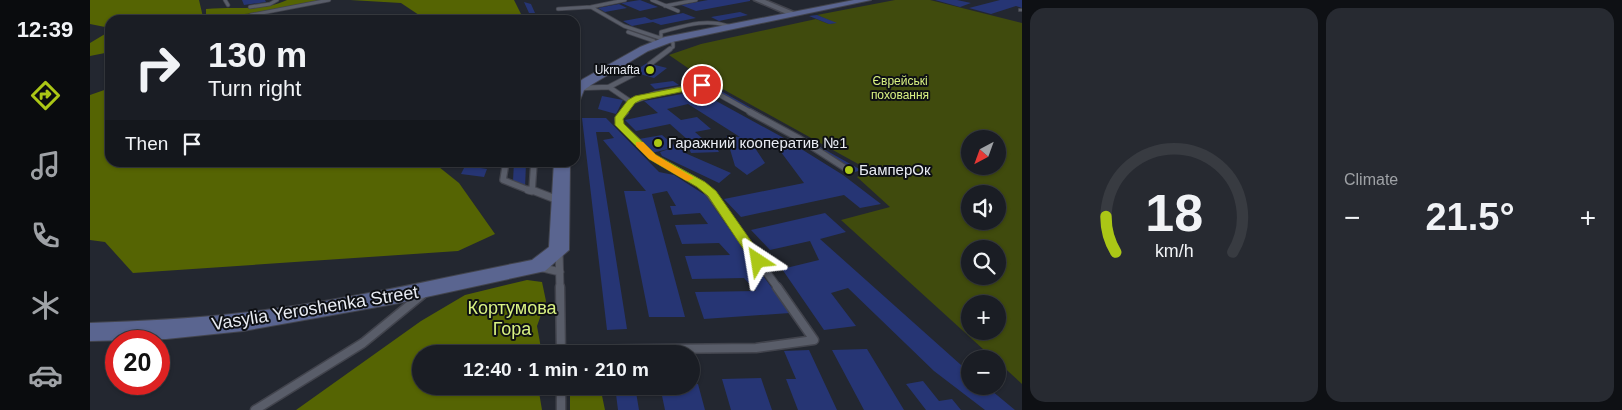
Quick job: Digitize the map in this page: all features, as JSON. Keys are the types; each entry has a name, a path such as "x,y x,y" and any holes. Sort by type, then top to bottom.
{"main road":[{"path":"580,88 621,62 664,40 792,13 867,0"},
{"path":"559,250 559,200 562,167"},
{"name":"Vasylia Yeroshenka Street","path":"90,332 166,330 243,322 427,290 538,266 559,250"}],"street":[{"path":"758,0 792,13"}],"lane":[{"path":"225,0 228,5"},
{"path":"250,7 270,4 277,0"},
{"path":"256,15 329,0"},
{"path":"558,9 591,7 625,0"},
{"path":"652,0 678,11"},
{"path":"665,6 696,0"},
{"path":"591,7 624,26 674,43 673,47 650,64"},
{"path":"627,32 664,40"},
{"path":"580,89 610,87 636,73"},
{"path":"700,349 756,348 814,340 712,194 701,184 653,157 620,125 618,119 631,102 654,94 702,85 800,138 844,168"},
{"path":"610,87 631,102"},
{"path":"505,167 503,180 559,200"},
{"path":"532,191 534,167"},
{"path":"559,250 560,345"},
{"name":"Vasylia Yeroshenka Street","path":"538,266 560,272"},
{"path":"255,410 357,349 402,314 427,290"},
{"path":"561,395 561,410"}],"green space":[{"path":"90,0 199,0 203,15 105,15 105,27 90,24"},
{"path":"287,0 321,0 261,13 206,14 206,9 257,7 277,4"},
{"path":"350,0 514,0 522,15 419,15 401,3"},
{"name":"Єврейські поховання","path":"895,0 930,0 1022,23 1022,384 1006,369 1006,350 984,350 973,340 1006,340 1006,295 961,295 961,329 841,220 890,207 857,177 869,170 701,77 669,55 701,44 816,19 829,24 835,23 817,15"},
{"path":"105,34 105,53 90,56 90,43"},
{"path":"105,90 105,167 439,167 459,183 495,234 458,251 133,273 105,242 90,240 90,95"},
{"name":"Кортумова Гора","path":"527,280 542,282 546,301 537,326 540,345 412,345 412,395 540,395 542,410 296,410 421,321 465,295"},
{"path":"570,395 602,395 605,410 570,410"}],"building":[{"path":"242,0 265,0 266,2 244,5"},
{"path":"640,0 658,7 640,11 621,3"},
{"path":"708,0 750,1 696,11 681,5"},
{"path":"935,0 957,0 971,3 960,7"},
{"path":"1000,0 1022,0 1022,8 1016,6 991,14 969,8"},
{"path":"524,2 531,4 535,13 529,13"},
{"path":"619,4 627,8 605,12 598,8"},
{"path":"740,12 748,15 719,21 711,17"},
{"path":"683,13 696,18 661,25 653,22 632,26 623,21 645,17 651,20"},
{"path":"817,15 837,23 829,24 809,16"},
{"name":"Ukrnafta","path":"647,63 667,68 654,78 633,72"},
{"path":"673,81 679,85 655,89 650,84"},
{"path":"705,82 861,170 852,173 698,84"},
{"path":"698,91 782,137 843,175 881,204 860,208 844,195 741,217 724,199 804,183 775,144 753,145 765,163 747,175 735,166 726,136 740,137 688,104 667,109 681,120 697,117 711,129 695,132 703,139 712,139 719,152 691,153 685,140 688,140 670,124 636,131 625,120 658,113 644,101"},
{"path":"602,96 623,100 616,114 598,109"},
{"path":"582,118 606,118 659,172 674,175 705,195 790,313 704,319 695,292 756,291 744,278 692,279 685,256 730,255 719,243 682,244 675,225 708,224 700,213 673,215 670,206 676,206 667,191 652,194 685,317 649,317 624,191 646,191 603,140 614,138 609,132 596,132 627,329 607,330"},
{"path":"662,135 676,147 682,148 685,153 731,173 719,183 662,156 660,152 672,148 652,153 639,139"},
{"path":"464,167 487,169 484,177 461,174"},
{"path":"514,167 526,167 525,187 513,181"},
{"path":"825,213 846,232 820,239 961,365 961,392 934,371 848,288 831,293 856,326 824,330 782,269 819,260 810,241 770,250 751,230"},
{"path":"867,349 904,410 864,410 832,350"},
{"path":"809,350 837,410 798,410 786,379 796,379 784,351"},
{"path":"761,378 772,410 731,410 722,379"},
{"path":"923,381 939,401 952,399 961,410 926,410 906,384"},
{"path":"700,391 705,410 665,410 662,395 700,395"},
{"path":"616,395 636,395 639,410 618,410"},
{"path":"965,395 997,395 1015,410 985,410"}],"slow traffic":[{"path":"640,144 661,163 688,178"}],"place":[{"name":"Ukrnafta","path":"650,70"},
{"name":"Гаражний кооператив №1","path":"658,143"},
{"name":"БамперОк","path":"849,170"}],"route":[{"path":"702,85 638,98 631,102 618,119 620,125 653,157 701,184 712,194 736,226 758,261"}]}
